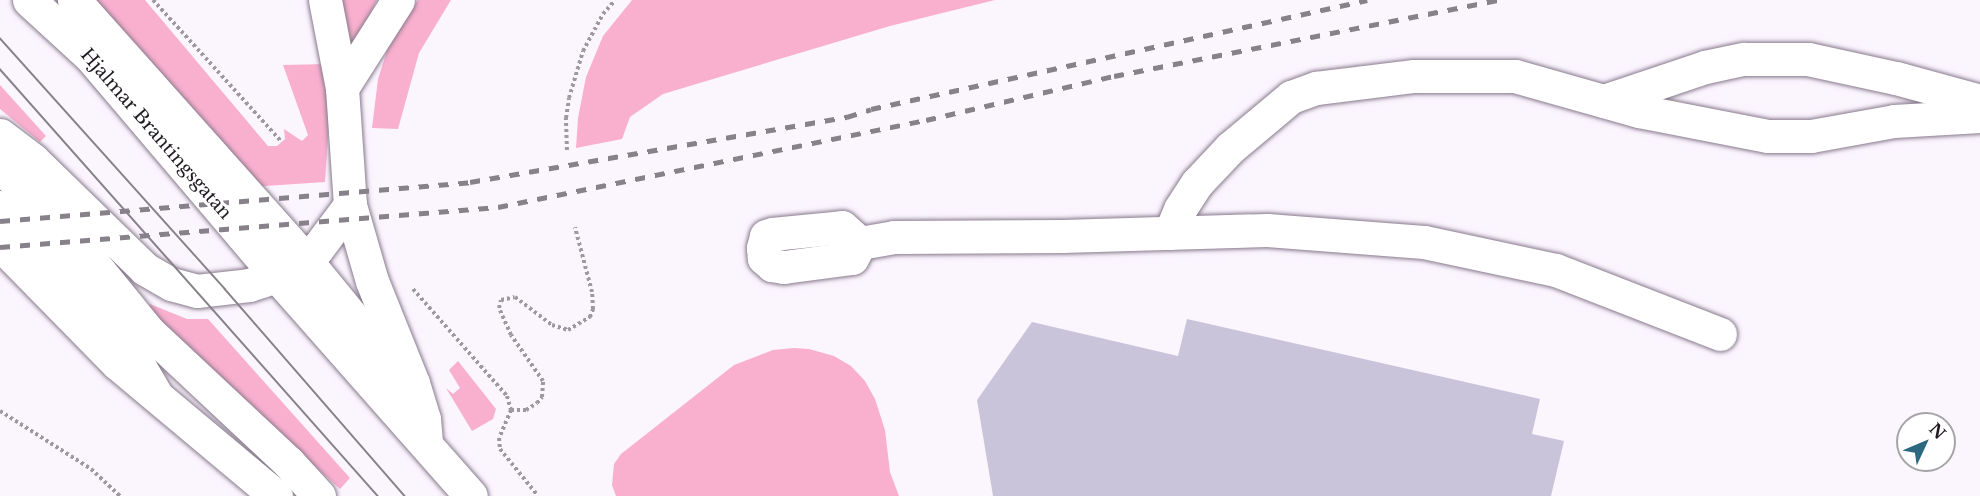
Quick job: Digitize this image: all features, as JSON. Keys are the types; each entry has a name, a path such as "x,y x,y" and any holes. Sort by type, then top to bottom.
{"main road":[{"name":"Hjalmar Brantingsgatan","path":"29,0 91,57 277,276 471,496"},
{"path":"74,0 304,258 380,351 398,381 426,445"},
{"path":"325,0 342,88 350,206 372,281 413,383 424,419 426,445"},
{"path":"342,88 398,0"},
{"path":"1604,101 1705,67 1744,59 1808,59 1896,78 1980,101"},
{"path":"1170,233 1180,209 1197,183 1218,160 1291,97 1316,88 1414,76 1515,76 1640,111 1768,136 1811,136 1894,121 1980,116"},
{"path":"0,135 47,173 122,249 145,269 171,284 197,291 249,285 277,276 304,258 329,236 350,206"},
{"path":"0,167 57,219 148,331 288,462 319,496"},
{"path":"0,207 80,283 127,345 160,402"},
{"path":"860,243 894,237 1267,230 1424,242 1556,270 1720,334"},
{"path":"0,244 118,364 160,402 276,496"}],"path":[{"path":"153,0 281,141"},
{"path":"567,150 566,118 569,98 583,51 603,14 615,0"},
{"path":"511,410 526,410 537,403 542,397 543,381 511,335 499,308 501,300 515,297 552,325 568,330 590,317 593,309 592,292 575,227"},
{"path":"411,287 507,396 511,410 499,438 500,449 538,496"},
{"path":"0,411 91,469 120,496"}],"shaded area":[{"path":"89,0 145,0 268,146 277,146 285,139 284,129 302,141 308,135 283,65 327,64 331,94 325,182 249,187"},
{"path":"337,0 377,0 354,45 347,44"},
{"path":"418,0 451,0 419,53 398,129 372,128 378,79 391,38"},
{"path":"632,0 995,0 890,26 663,94 630,117 622,139 576,148 578,118 586,77 603,36"},
{"path":"0,85 46,136 40,142 0,109"},
{"path":"150,304 187,319 208,319 350,478 340,489 201,364 148,310"},
{"path":"809,349 834,356 851,366 865,381 875,399 885,430 890,472 899,496 616,496 612,485 614,464 621,454 734,365 773,350"},
{"path":"458,361 496,409 493,419 472,431 446,388 453,394 460,388 449,370"}],"building":[{"path":"1187,319 1540,399 1532,434 1564,441 1551,496 993,496 977,400 1032,322 1178,356"}],"tram line":[{"path":"0,38 225,289 405,496"},
{"path":"0,69 378,496"}],"railway":[{"path":"0,221 470,182 847,117 871,109 1367,0"},
{"path":"0,247 498,207 926,120 1114,76 1498,0"}]}
